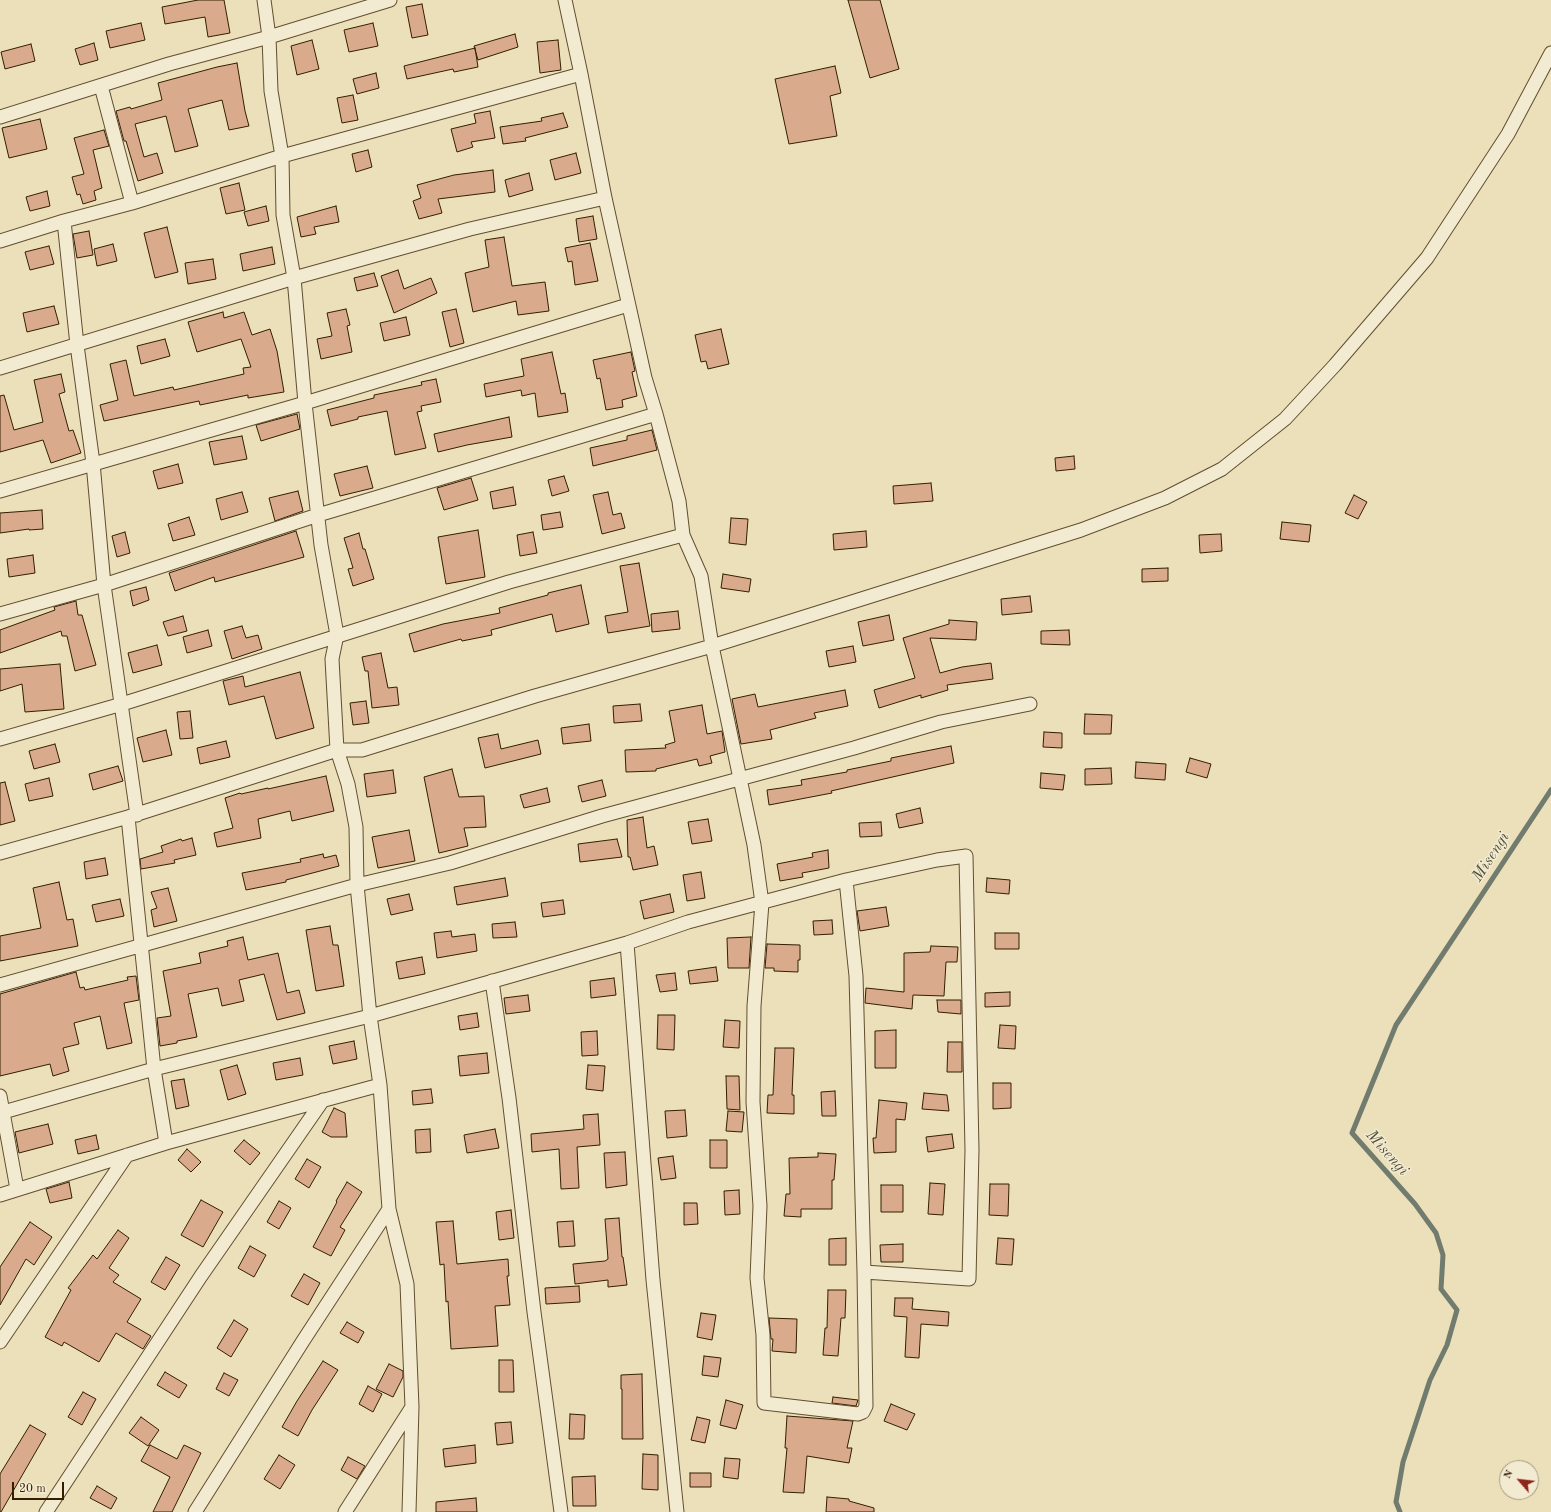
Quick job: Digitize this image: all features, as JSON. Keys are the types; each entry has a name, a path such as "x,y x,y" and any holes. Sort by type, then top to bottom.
{"street":[{"path":"264,0 269,37 271,91 282,156 283,215 294,278 305,402 321,545 337,635 332,659 337,750 348,784 356,827 358,885 370,1016 380,1085 389,1209 407,1284 412,1407 409,1512"},
{"path":"0,117 169,64 269,37 390,0"},
{"path":"565,0 605,198 645,378 680,501 683,535 701,576 712,646 754,845 762,903 754,1006 753,1102 760,1206 757,1278 763,1335 764,1403 858,1414 863,1412 866,1406 864,1272 856,976 846,880"},
{"path":"0,853 132,816 337,750 362,750 535,696 712,646 1082,530 1165,498 1222,469 1284,419 1335,365 1427,258 1508,134 1551,53"},
{"path":"0,241 64,221 132,203 282,156 581,74"},
{"path":"101,86 132,203"},
{"path":"0,368 294,278 470,229 605,198"},
{"path":"64,221 93,463 104,585 122,704 132,816 140,947 154,1069 166,1143"},
{"path":"0,491 305,402 628,305"},
{"path":"0,614 104,585 318,516 656,414"},
{"path":"0,739 122,704 509,582 683,535"},
{"path":"0,985 358,885 450,863 602,816 854,748 941,722 1030,704"},
{"path":"2,1112 154,1069 370,1016 627,944 688,922 846,880 937,860 966,856 972,1150 969,1280 864,1272"},
{"path":"627,944 653,1280 677,1512"},
{"path":"492,981 510,1098 534,1312 561,1512"},
{"path":"0,1195 166,1143 380,1085"},
{"path":"0,1096 17,1189"},
{"path":"46,1512 201,1276 323,1100"},
{"path":"0,1342 127,1156"},
{"path":"195,1512 303,1341 389,1209"},
{"path":"346,1512 412,1407"}],"building":[{"path":"198,0 224,0 230,33 208,37 205,17 165,24 162,7"},
{"path":"848,0 880,0 899,69 870,78"},
{"path":"422,4 428,35 412,38 406,7"},
{"path":"141,23 145,40 110,48 106,31"},
{"path":"373,23 378,46 349,52 344,30"},
{"path":"515,34 518,47 478,60 474,46"},
{"path":"312,40 319,69 297,75 291,46"},
{"path":"558,40 561,70 540,73 537,42"},
{"path":"94,43 98,60 80,65 75,49"},
{"path":"31,44 35,61 5,69 1,52"},
{"path":"475,48 478,67 454,72 453,69 407,79 404,66"},
{"path":"237,63 249,126 229,130 222,100 188,109 198,146 175,152 166,116 135,124 144,157 157,153 163,173 138,181 126,141 124,141 116,111 130,107 131,109 162,100 158,83"},
{"path":"835,66 841,93 830,96 837,136 789,144 775,79"},
{"path":"376,73 379,88 357,94 353,79"},
{"path":"353,95 358,120 342,123 337,98"},
{"path":"490,111 495,138 471,142 473,147 457,152 451,129 476,123 474,114"},
{"path":"563,113 568,127 525,138 526,141 503,144 500,127 542,121 541,118"},
{"path":"40,119 47,149 9,158 2,128"},
{"path":"104,130 109,146 93,150 102,188 94,191 96,200 83,204 80,194 77,195 72,177 84,174 74,138"},
{"path":"368,150 372,167 356,172 352,154"},
{"path":"576,153 581,173 555,180 550,160"},
{"path":"493,170 495,192 438,199 442,213 419,219 413,201 421,198 417,185 454,175"},
{"path":"529,173 533,190 509,197 505,180"},
{"path":"239,183 245,210 226,214 220,188"},
{"path":"47,191 50,206 30,211 26,197"},
{"path":"266,206 269,221 248,226 244,212"},
{"path":"336,206 339,222 314,227 316,234 301,237 297,217"},
{"path":"593,216 597,239 579,242 576,219"},
{"path":"167,227 178,272 155,278 144,233"},
{"path":"89,231 93,255 77,258 73,234"},
{"path":"504,237 512,286 545,282 549,311 518,315 516,301 473,312 465,273 489,267 485,240"},
{"path":"590,243 598,281 575,285 572,261 568,262 565,248"},
{"path":"113,244 117,261 97,266 94,249"},
{"path":"49,246 54,264 30,270 25,252"},
{"path":"272,247 275,264 243,271 240,254"},
{"path":"213,259 216,279 188,284 185,263"},
{"path":"398,270 404,289 431,278 437,293 394,313 381,276"},
{"path":"374,273 378,286 357,291 354,278"},
{"path":"54,306 59,324 27,332 23,313"},
{"path":"346,309 350,325 347,326 352,352 321,359 317,339 332,336 327,313"},
{"path":"456,309 464,343 450,347 442,312"},
{"path":"223,312 224,318 244,312 252,335 270,329 277,351 284,392 248,398 248,395 200,405 199,401 104,421 100,405 118,400 110,364 126,360 134,396 173,387 174,390 244,374 243,368 251,367 241,339 197,352 188,322"},
{"path":"406,317 410,335 384,341 380,323"},
{"path":"721,329 729,364 708,369 706,361 701,362 695,335"},
{"path":"165,339 170,356 141,364 137,346"},
{"path":"552,352 561,394 565,393 568,412 538,417 535,393 522,396 521,390 486,397 484,384 524,376 521,359"},
{"path":"631,352 635,371 632,372 637,396 622,400 623,407 606,410 600,378 597,379 593,360"},
{"path":"61,374 65,392 59,394 69,431 73,430 81,453 51,463 43,440 0,452 0,396 4,395 14,430 43,422 34,380"},
{"path":"436,379 441,402 421,406 422,411 417,412 426,448 395,455 387,411 358,417 358,419 331,426 327,410 374,398 374,395 422,385 421,382"},
{"path":"297,414 300,429 261,441 256,425"},
{"path":"509,417 512,437 438,452 434,434"},
{"path":"652,430 657,450 593,466 590,448 627,440 627,436"},
{"path":"242,436 247,459 214,465 209,442"},
{"path":"1074,456 1075,469 1056,471 1055,458"},
{"path":"178,464 183,483 158,489 153,471"},
{"path":"367,466 373,488 340,496 334,474"},
{"path":"564,476 569,491 552,496 548,480"},
{"path":"471,478 478,500 444,510 437,488"},
{"path":"931,483 933,501 894,504 893,486"},
{"path":"513,487 516,505 493,509 490,492"},
{"path":"298,491 303,511 275,521 269,498"},
{"path":"242,492 248,512 221,520 216,499"},
{"path":"608,492 613,515 621,513 625,528 602,534 593,495"},
{"path":"1354,495 1367,502 1358,519 1345,513"},
{"path":"42,510 43,529 29,529 0,533 0,513"},
{"path":"560,512 563,527 543,530 541,515"},
{"path":"189,517 195,535 173,541 168,524"},
{"path":"731,518 748,519 746,545 729,543"},
{"path":"1282,522 1311,525 1309,542 1280,539"},
{"path":"478,530 485,577 446,584 438,537"},
{"path":"296,531 304,557 215,582 214,577 175,591 169,573"},
{"path":"866,531 867,547 834,550 833,534"},
{"path":"125,532 130,553 117,557 112,536"},
{"path":"533,532 537,553 520,556 517,535"},
{"path":"359,533 374,579 353,586 348,569 353,568 344,538"},
{"path":"1221,534 1222,551 1200,553 1199,535"},
{"path":"33,555 35,573 9,577 7,559"},
{"path":"639,563 650,626 608,633 605,616 628,612 620,566"},
{"path":"1168,568 1168,581 1142,582 1142,569"},
{"path":"723,574 751,579 749,592 721,588"},
{"path":"581,585 589,624 556,632 552,614 491,630 492,635 462,641 461,639 414,652 409,634 443,624 500,613 499,608 548,595 548,593"},
{"path":"146,587 149,600 133,606 130,591"},
{"path":"1030,596 1032,612 1002,615 1001,599"},
{"path":"76,601 78,615 82,615 96,665 75,671 67,636 62,636 61,631 0,653 0,630 55,610 54,607"},
{"path":"678,611 680,629 652,632 651,614"},
{"path":"889,615 894,640 863,646 858,622"},
{"path":"183,616 187,631 168,636 163,622"},
{"path":"949,620 977,622 976,640 930,638 940,673 962,667 991,663 993,679 947,685 948,690 921,698 921,695 879,708 874,690 915,678 903,638 949,624"},
{"path":"242,626 246,638 258,635 262,649 232,659 224,631"},
{"path":"208,630 212,646 187,653 183,637"},
{"path":"1069,630 1070,645 1041,644 1041,631"},
{"path":"157,645 162,665 133,673 128,653"},
{"path":"853,646 856,662 829,667 826,651"},
{"path":"381,653 388,688 397,687 399,705 372,708 368,671 365,671 362,657"},
{"path":"60,664 64,709 25,712 22,684 0,691 0,669"},
{"path":"300,672 314,728 276,739 264,696 229,705 223,681 243,676 245,687"},
{"path":"845,690 848,706 814,713 816,718 770,730 772,739 741,744 732,699 755,694 758,707"},
{"path":"366,701 369,723 353,725 350,703"},
{"path":"640,704 642,721 614,723 613,706"},
{"path":"702,705 707,734 722,731 725,752 710,756 712,763 699,766 697,759 656,769 656,771 626,772 625,750 666,748 665,745 675,742 669,711"},
{"path":"190,711 193,738 180,739 177,712"},
{"path":"1085,714 1112,715 1111,734 1084,734"},
{"path":"589,724 591,741 563,744 561,728"},
{"path":"166,730 172,755 143,762 137,738"},
{"path":"1044,732 1062,733 1062,748 1043,747"},
{"path":"498,734 501,749 538,740 541,754 485,768 478,738"},
{"path":"226,741 230,757 200,764 197,748"},
{"path":"55,744 60,762 34,769 29,751"},
{"path":"951,746 954,763 831,791 832,793 769,805 767,790 802,785 801,780 847,772 847,770 891,761 891,758"},
{"path":"1190,758 1211,764 1207,778 1186,772"},
{"path":"1136,762 1166,764 1165,780 1135,778"},
{"path":"118,766 123,781 93,790 89,774"},
{"path":"1111,768 1112,784 1085,785 1085,769"},
{"path":"452,769 459,797 484,796 486,827 464,828 468,846 439,853 424,777"},
{"path":"393,770 396,793 367,797 364,774"},
{"path":"1041,773 1065,775 1063,790 1040,788"},
{"path":"326,776 334,811 292,821 290,811 258,819 261,838 217,847 214,833 233,828 225,798 240,793 268,789"},
{"path":"49,778 53,796 29,801 25,784"},
{"path":"602,780 606,796 582,802 578,786"},
{"path":"5,782 15,821 0,825 0,783"},
{"path":"547,788 550,802 524,808 520,795"},
{"path":"920,808 923,823 899,828 896,814"},
{"path":"643,817 647,848 654,846 658,865 633,870 630,857 628,857 627,820"},
{"path":"708,819 712,841 692,844 688,822"},
{"path":"881,822 882,836 860,837 859,823"},
{"path":"409,830 415,861 378,868 372,837"},
{"path":"192,838 196,855 174,860 175,863 141,869 140,859 163,852 161,846 181,839 182,841"},
{"path":"617,839 622,857 580,862 578,844"},
{"path":"828,850 829,868 802,873 803,877 780,881 777,864 813,857 812,853"},
{"path":"323,854 324,858 336,855 339,866 286,880 286,882 246,890 242,873 301,862 300,859"},
{"path":"105,858 108,875 86,879 84,862"},
{"path":"701,872 705,898 687,901 683,875"},
{"path":"505,878 508,896 457,905 454,887"},
{"path":"987,878 1010,880 1009,894 986,892"},
{"path":"59,882 67,920 73,919 78,946 0,961 0,936 41,928 33,888"},
{"path":"168,888 177,921 154,927 151,910 157,908 151,892"},
{"path":"409,894 413,910 391,915 387,899"},
{"path":"670,894 674,912 644,919 640,901"},
{"path":"120,899 124,916 96,922 92,905"},
{"path":"563,900 565,914 543,917 541,903"},
{"path":"886,907 889,926 860,931 857,911"},
{"path":"832,920 833,934 814,935 813,921"},
{"path":"515,922 517,937 493,938 492,924"},
{"path":"330,926 333,945 338,945 344,986 316,991 306,930"},
{"path":"451,931 452,937 475,934 477,951 437,958 434,933"},
{"path":"995,933 1019,933 1019,949 995,949"},
{"path":"243,937 248,960 278,953 287,993 299,990 305,1013 277,1020 264,974 239,980 244,1001 222,1006 218,988 188,994 197,1037 160,1046 157,1018 171,1016 163,971 201,963 199,953 228,946 227,941"},
{"path":"751,937 749,968 728,968 727,938"},
{"path":"767,944 800,945 798,972 774,971 774,968 765,968"},
{"path":"931,946 958,947 957,962 946,962 944,996 913,995 912,1009 865,1003 866,988 904,992 904,953 930,952"},
{"path":"422,957 425,974 399,979 396,962"},
{"path":"716,967 718,981 690,984 688,971"},
{"path":"76,972 80,988 84,987 85,990 128,980 127,977 136,976 139,1000 124,1003 132,1043 107,1049 100,1016 74,1023 79,1044 63,1048 69,1071 53,1076 50,1064 0,1076 0,994"},
{"path":"675,973 677,990 660,992 656,975"},
{"path":"614,978 616,995 591,998 590,981"},
{"path":"1010,992 1010,1006 985,1007 985,993"},
{"path":"528,995 530,1011 506,1014 504,998"},
{"path":"937,1000 961,1000 961,1014 938,1012"},
{"path":"477,1013 479,1027 460,1030 458,1016"},
{"path":"658,1015 675,1015 674,1050 657,1049"},
{"path":"725,1020 740,1021 739,1048 723,1047"},
{"path":"1000,1025 1016,1026 1015,1049 998,1048"},
{"path":"896,1030 896,1068 875,1068 875,1031"},
{"path":"597,1031 598,1055 582,1056 581,1032"},
{"path":"354,1041 357,1059 333,1064 329,1046"},
{"path":"948,1042 962,1042 962,1072 947,1072"},
{"path":"775,1048 794,1048 792,1095 794,1095 794,1114 767,1113 768,1095 773,1095"},
{"path":"487,1053 489,1073 460,1076 458,1056"},
{"path":"300,1058 303,1075 276,1080 273,1063"},
{"path":"237,1065 246,1094 228,1100 220,1070"},
{"path":"588,1065 605,1066 603,1091 586,1089"},
{"path":"726,1076 739,1076 740,1110 727,1109"},
{"path":"184,1079 189,1106 176,1109 171,1081"},
{"path":"993,1083 1011,1083 1011,1108 993,1109"},
{"path":"431,1089 433,1103 413,1105 412,1091"},
{"path":"835,1091 836,1116 822,1116 821,1092"},
{"path":"924,1093 947,1095 949,1111 922,1109"},
{"path":"879,1100 907,1103 905,1120 896,1119 896,1152 874,1153 873,1138 876,1138"},
{"path":"334,1108 345,1113 347,1137 331,1137 322,1132"},
{"path":"685,1110 687,1136 667,1138 665,1111"},
{"path":"728,1111 744,1112 742,1132 726,1131"},
{"path":"598,1114 600,1145 577,1147 579,1188 561,1189 559,1149 532,1152 531,1134 584,1129 583,1115"},
{"path":"48,1124 53,1144 19,1153 15,1132"},
{"path":"430,1129 431,1152 416,1153 415,1130"},
{"path":"495,1129 499,1148 467,1153 464,1135"},
{"path":"952,1134 954,1148 928,1152 926,1137"},
{"path":"96,1135 99,1149 78,1154 75,1140"},
{"path":"244,1140 260,1153 250,1165 234,1151"},
{"path":"710,1140 727,1140 727,1168 710,1168"},
{"path":"187,1149 201,1162 191,1172 178,1160"},
{"path":"625,1152 627,1185 606,1188 604,1153"},
{"path":"818,1153 836,1154 834,1180 832,1180 832,1209 801,1209 801,1217 784,1216 786,1194 790,1194 789,1158 818,1157"},
{"path":"673,1156 676,1178 661,1180 658,1158"},
{"path":"307,1159 321,1167 309,1188 295,1179"},
{"path":"69,1182 72,1198 50,1203 46,1189"},
{"path":"347,1182 362,1192 340,1227 345,1230 331,1256 313,1247"},
{"path":"930,1183 945,1184 943,1215 928,1214"},
{"path":"990,1184 1009,1184 1008,1216 989,1215"},
{"path":"881,1185 903,1185 903,1212 881,1212"},
{"path":"739,1190 740,1214 725,1215 724,1191"},
{"path":"201,1200 223,1212 203,1247 181,1235"},
{"path":"279,1201 291,1208 279,1229 267,1222"},
{"path":"684,1203 697,1203 698,1224 684,1225"},
{"path":"511,1210 514,1238 499,1240 496,1212"},
{"path":"619,1218 622,1257 627,1285 608,1287 608,1280 575,1284 573,1264 605,1261 608,1259 605,1219"},
{"path":"453,1221 457,1264 508,1259 509,1276 507,1276 510,1305 495,1306 498,1346 451,1349 444,1264 440,1265 436,1222"},
{"path":"573,1221 575,1246 559,1247 557,1222"},
{"path":"30,1222 52,1237 34,1265 26,1259 0,1305 0,1267"},
{"path":"118,1230 129,1238 109,1268 119,1275 113,1282 141,1299 127,1322 151,1336 143,1349 116,1333 99,1362 64,1342 62,1346 45,1337 71,1290 68,1288 93,1255 97,1259"},
{"path":"846,1238 846,1265 829,1265 829,1239"},
{"path":"998,1238 1014,1239 1012,1265 996,1264"},
{"path":"903,1244 903,1262 881,1262 880,1245"},
{"path":"250,1246 266,1255 254,1277 238,1268"},
{"path":"166,1257 180,1265 165,1290 151,1282"},
{"path":"304,1274 320,1283 308,1305 291,1296"},
{"path":"579,1286 580,1302 546,1304 545,1288"},
{"path":"828,1290 846,1290 845,1318 841,1318 838,1356 823,1355 825,1328 827,1328"},
{"path":"895,1298 913,1298 912,1309 949,1312 948,1326 921,1324 919,1358 905,1357 907,1317 894,1316"},
{"path":"701,1313 716,1315 712,1340 697,1337"},
{"path":"769,1318 797,1319 796,1353 772,1351 773,1339 771,1339"},
{"path":"234,1320 248,1329 231,1357 217,1348"},
{"path":"347,1322 364,1332 358,1343 340,1333"},
{"path":"704,1356 721,1358 718,1377 702,1375"},
{"path":"499,1360 513,1360 514,1392 499,1392"},
{"path":"323,1361 338,1370 312,1410 298,1436 282,1427"},
{"path":"389,1364 403,1371 403,1377 393,1397 376,1389"},
{"path":"165,1372 187,1385 179,1398 157,1385"},
{"path":"224,1373 238,1380 229,1396 216,1389"},
{"path":"642,1374 643,1439 622,1439 621,1375"},
{"path":"368,1386 382,1394 373,1412 359,1404"},
{"path":"83,1392 96,1399 82,1425 68,1417"},
{"path":"833,1397 858,1400 856,1406 832,1403"},
{"path":"726,1400 743,1405 736,1429 720,1425"},
{"path":"891,1404 915,1414 907,1430 884,1421"},
{"path":"570,1414 585,1415 584,1439 569,1439"},
{"path":"787,1416 853,1421 847,1448 852,1448 849,1463 807,1456 804,1493 783,1492 787,1448 785,1448"},
{"path":"141,1417 159,1430 148,1446 129,1433"},
{"path":"697,1417 710,1420 705,1443 691,1440"},
{"path":"511,1422 513,1443 497,1445 495,1423"},
{"path":"30,1425 46,1434 0,1512 0,1474"},
{"path":"150,1445 177,1459 184,1445 201,1453 172,1512 153,1512 170,1477 141,1461"},
{"path":"475,1445 476,1463 445,1467 443,1449"},
{"path":"643,1454 658,1455 658,1490 642,1489"},
{"path":"279,1455 295,1465 280,1489 264,1479"},
{"path":"348,1457 365,1466 357,1479 341,1470"},
{"path":"725,1458 740,1459 738,1479 723,1477"},
{"path":"690,1473 711,1473 711,1487 690,1487"},
{"path":"595,1476 596,1506 573,1506 572,1477"},
{"path":"97,1486 117,1498 111,1509 90,1498"},
{"path":"827,1497 849,1499 849,1501 874,1508 874,1512 826,1512"},
{"path":"476,1498 477,1512 436,1512 436,1502"}],"waterway":[{"name":"Misengi","path":"1400,1512 1396,1502 1403,1462 1430,1380 1447,1345 1457,1310 1441,1289 1443,1255 1436,1233 1415,1204 1352,1133 1396,1025 1551,790"}]}
